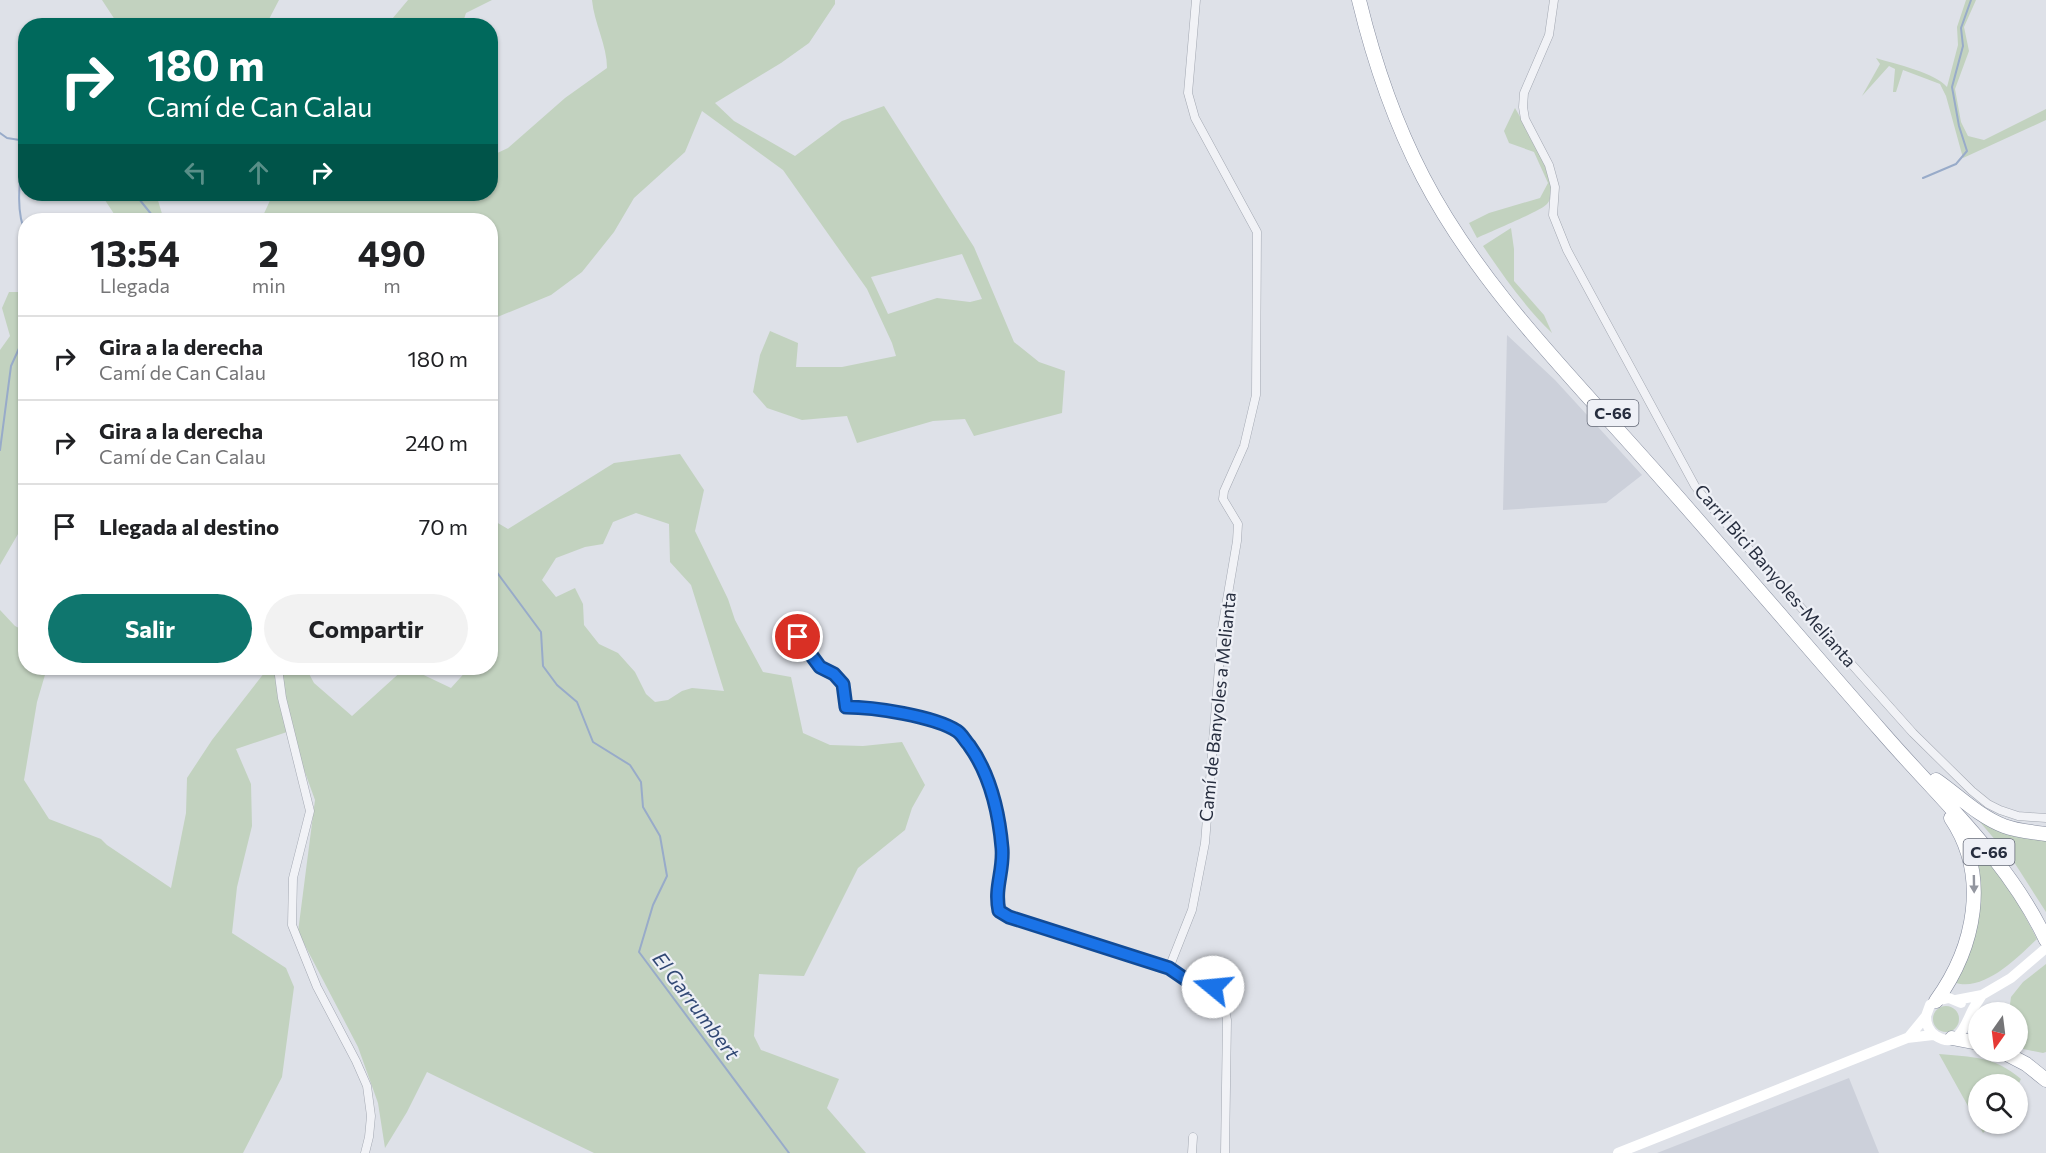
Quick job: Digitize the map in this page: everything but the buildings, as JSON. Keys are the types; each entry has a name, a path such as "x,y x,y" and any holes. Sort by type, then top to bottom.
{"highway":[{"name":"C-66","path":"1359,0 1378,70 1412,155 1439,205 1486,275 1544,345 2006,863 2027,892 2045,933"},
{"name":"C-66","path":"1367,0 1384,68 1418,152 1449,209 1491,271 1929,779"},
{"path":"1929,779 2003,825 2046,834"},
{"path":"1929,779 1930,792 1964,838 1974,874 1974,904 1970,930 1945,988 1936,1001"},
{"path":"1952,1038 1968,1041"},
{"path":"2022,1062 2046,1080"}],"main road":[{"path":"1907,1038 1926,1016 1930,1005 1936,1001 1982,995 2011,978 2046,948"},
{"path":"1618,1153 1907,1038 1933,1035 1942,1039 1952,1038 1963,1032 1967,1020 1982,995"},
{"path":"1956,1000 1965,1008 1967,1020"},
{"path":"1926,1016 1927,1026 1933,1035"}],"street":[{"name":"Camí de Banyoles a Melianta","path":"1169,968 1192,910 1205,843 1222,629 1238,541 1238,524 1223,499 1224,491 1244,446 1256,395 1257,232 1195,118 1190,103 1188,93 1196,0"},
{"name":"Carril Bici Banyoles-Melianta","path":"1554,0 1549,36 1524,93 1523,107 1526,119 1550,165 1556,188 1553,215 1567,250 1695,486 1913,733 1966,784 1988,804 2000,810 2018,816 2046,819"},
{"path":"787,622 820,667 834,674 843,684 846,707 869,707 892,711 940,724 958,732 978,758 989,780 1002,850 996,896 999,911 1009,917 1169,968 1185,979 1213,987 1222,995 1227,1020 1224,1153"},
{"path":"279,675 282,698 310,811 293,879 292,925 317,987 367,1086 370,1116 369,1137 365,1153"},
{"path":"1192,1153 1193,1137"}],"shaded area":[{"path":"1507,335 1555,380 1642,475 1606,503 1503,510"},
{"path":"1849,1078 1879,1153 1657,1153"}],"green space":[{"path":"102,0 279,0 270,18 114,18"},
{"path":"408,0 492,0 466,13 464,18 393,18"},
{"path":"592,0 835,0 835,4 809,43 715,103 734,121 795,156 842,121 884,106 974,247 1014,342 1039,362 1065,371 1062,413 974,436 965,419 933,421 857,443 847,416 802,420 767,408 753,392 760,355 770,331 798,343 796,367 842,367 896,356 867,289 783,170 702,111 685,152 634,198 614,232 582,272 551,295 498,317 498,213 264,213 270,201 498,201 498,153 508,148 565,98 607,68","holes":["962,254 982,299 970,302 937,298 888,314 871,277"]},
{"path":"1966,0 1976,0 1964,27 1969,51 1955,89 1961,122 1968,136 1984,140 2046,109 2046,120 1963,158 1946,96 1940,84 1903,70 1896,92 1893,92 1895,69 1889,66 1862,96 1880,64 1876,58 1925,73 1947,87 1958,45 1957,27"},
{"path":"1515,108 1548,170 1551,195 1543,207 1477,238 1469,223 1489,213 1540,198 1548,183 1534,152 1509,143 1504,131"},
{"path":"106,201 158,201 162,213 113,213"},
{"path":"1511,228 1514,249 1514,281 1544,315 1552,333 1524,302 1483,246"},
{"path":"9,292 18,292 18,534 0,565 0,350 10,336 2,308"},
{"path":"680,454 704,490 695,531 728,599 735,620 763,672 791,677 803,733 830,745 863,746 902,742 925,785 912,808 905,830 858,868 804,976 759,974 754,1036 761,1050 839,1079 827,1108 866,1153 594,1153 427,1072 407,1112 385,1148 378,1103 358,1047 298,932 315,800 290,731 236,749 251,784 252,826 237,887 232,933 286,968 294,987 282,1077 243,1153 0,1153 0,610 18,628 18,675 45,675 37,702 24,780 49,819 101,839 171,888 186,813 187,778 212,740 263,675 310,675 314,683 352,716 397,675 424,675 451,688 463,675 498,675 498,523 508,529 614,463","holes":["636,513 669,524 670,562 691,585 724,691 692,688 668,700 655,702 646,694 635,672 618,653 599,644 584,625 583,604 575,588 556,597 542,580 556,558 585,547 603,544 613,522"]},
{"path":"1974,815 2046,839 2046,912 2014,862"},
{"path":"1968,833 2011,890 2037,939 1999,972 1976,983 1964,984 1953,982 1976,914"},
{"path":"2046,964 2046,1052 2043,1053 2028,1050 2028,1002 2010,1002 2011,997 2023,982"},
{"path":"1946,1006 1955,1010 1959,1019 1955,1028 1946,1032 1937,1028 1933,1019 1937,1010"},
{"path":"1939,1054 1968,1057 1968,1062 1992,1062 2015,1074 1968,1074 1968,1106"}],"waterway":[{"path":"1923,178 1956,164 1967,151 1959,126 1952,87 1963,46 1961,28 1971,0"},
{"name":"El Garrumbert","path":"0,133 7,138 18,140"},
{"path":"19,201 20,213"},
{"name":"El Garrumbert","path":"141,201 150,213"},
{"path":"0,450 11,366 18,351"},
{"name":"El Garrumbert","path":"498,574 541,632 543,666 557,685 577,702 593,742 630,765 641,782 643,807 660,836 667,876 653,905 639,952 789,1153"}],"route":[{"path":"798,637 820,667 834,674 843,684 846,707 869,707 892,711 940,724 958,732 978,758 989,780 1002,850 996,896 999,911 1009,917 1169,968 1185,979 1213,987"}]}
